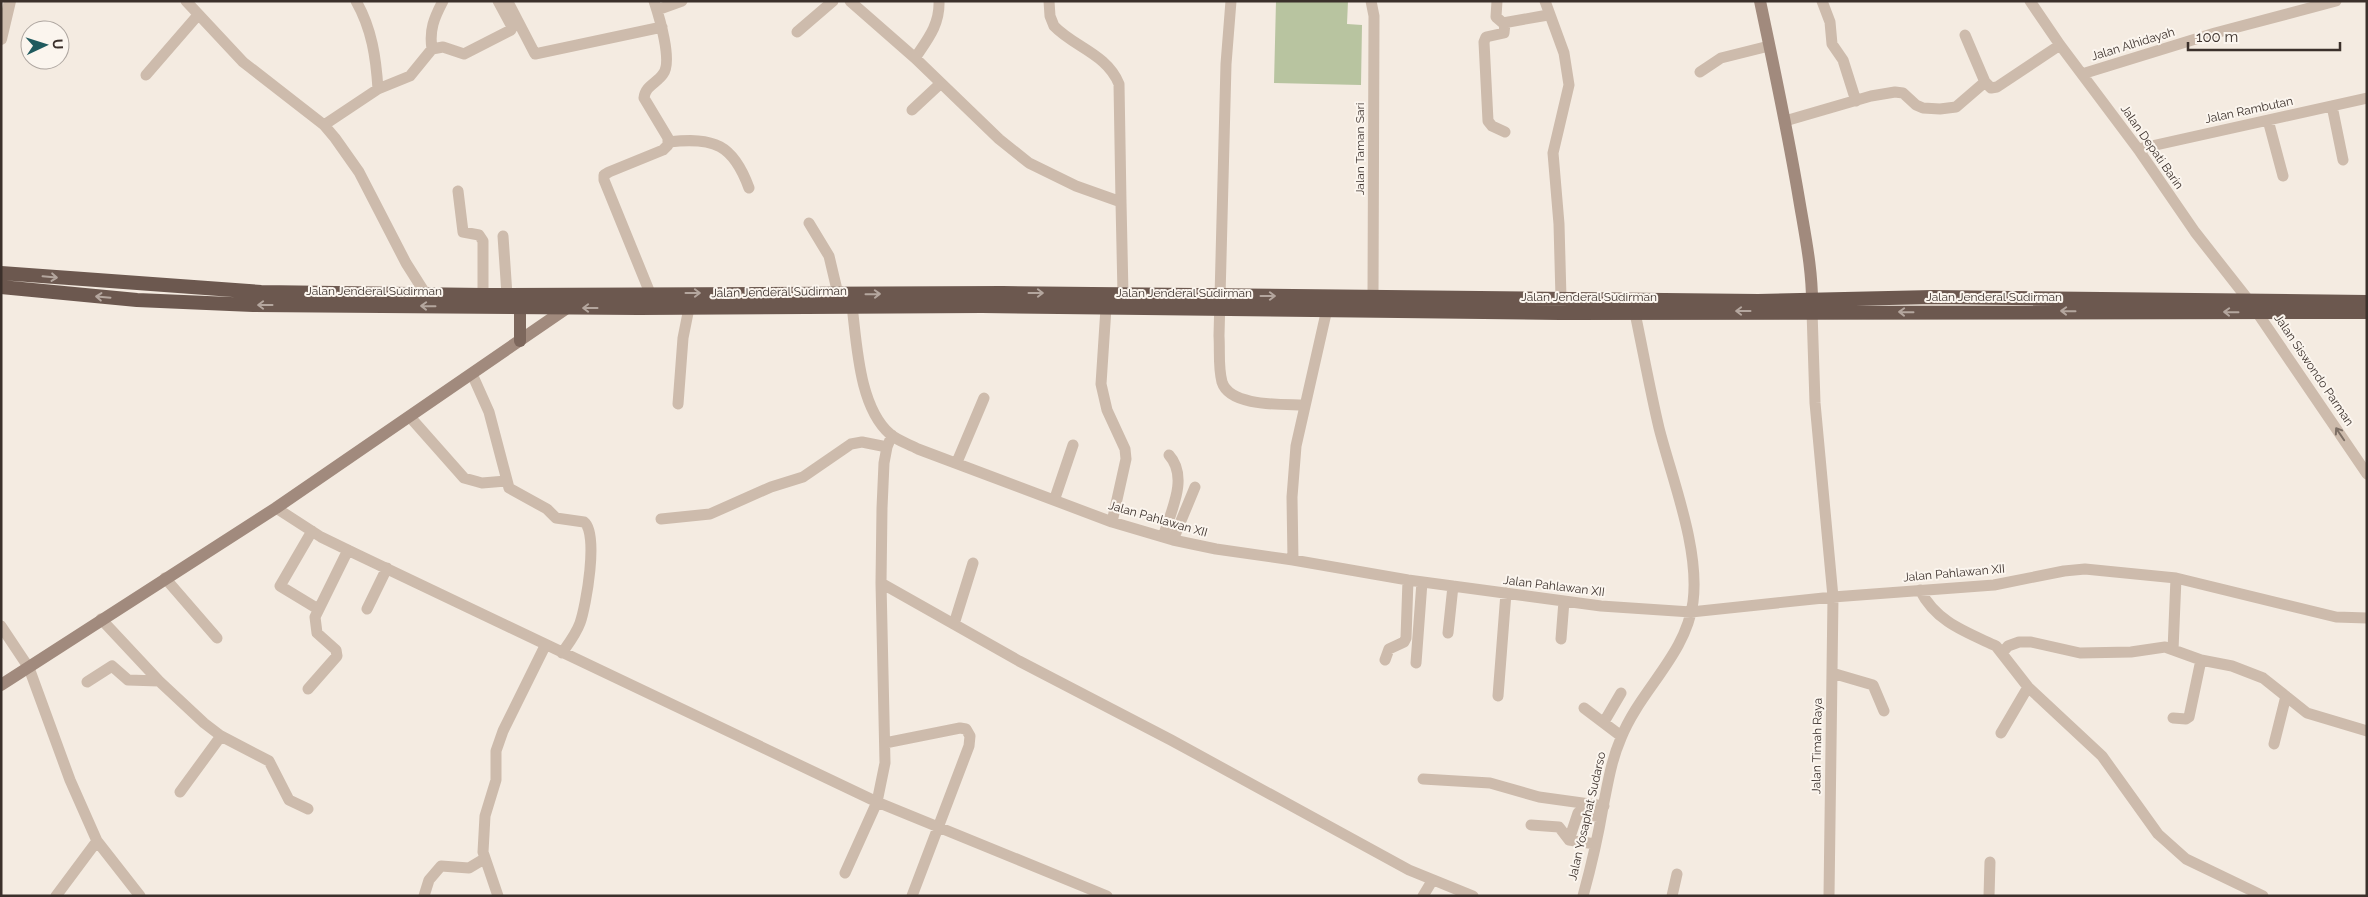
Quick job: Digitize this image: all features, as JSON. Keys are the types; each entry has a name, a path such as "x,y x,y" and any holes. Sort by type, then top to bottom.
{"highway":[{"name":"Jalan Jenderal Sudirman","path":"1,273 261,292 483,295 567,308 689,308 838,294 1123,294 1561,298 1812,306 2254,307 2367,312"},
{"name":"Jalan Jenderal Sudirman","path":"1,287 196,303 516,299 650,294 852,306 1221,310 1327,309 1635,313 1812,306"},
{"path":"196,303 197,288"},
{"name":"Jalan Jenderal Sudirman","path":"2254,307 2367,302"}],"main road":[{"path":"1760,1 1785,121 1810,261 1812,306"},
{"path":"516,299 520,341"},
{"path":"1,685 276,508 567,308"}],"street":[{"path":"1,40 10,1"},
{"path":"186,1 244,62 324,125 359,172 406,263 425,293"},
{"path":"356,1 369,29 376,57 378,89"},
{"path":"432,49 431,29 443,1"},
{"path":"498,1 532,52 538,55 662,27"},
{"path":"669,142 644,98 646,91 666,70 662,27 656,6 682,1"},
{"path":"797,32 833,1"},
{"path":"850,1 941,83 999,139 1030,163 1076,186 1121,202"},
{"path":"914,58 935,28 939,12 938,1"},
{"path":"1049,1 1050,16 1054,26 1107,64 1115,74 1119,84 1121,104 1123,294"},
{"path":"1231,1 1226,64 1220,366 1223,383 1229,393 1240,399 1304,405"},
{"path":"1497,1 1496,18 1505,23 1548,16"},
{"path":"1545,1 1548,16 1564,54 1569,85 1553,152 1559,224 1561,298"},
{"path":"1822,1 1830,22 1832,44 1843,60 1856,101"},
{"name":"Jalan Depati Barin","path":"2030,1 2060,45 2138,149 2194,232 2254,307"},
{"name":"Jalan Alhidayah","path":"2082,74 2215,33 2336,1"},
{"path":"508,2 515,26"},
{"name":"Jalan Taman Sari","path":"1373,297 1375,2"},
{"path":"146,75 198,14"},
{"path":"1505,23 1502,34 1488,36 1484,42 1488,121 1492,126 1505,132"},
{"path":"324,125 378,89 410,76 432,49 443,47 464,54 515,26"},
{"path":"1964,36 1985,82 1990,88 1997,87 2060,45"},
{"path":"1700,72 1721,58 1769,46"},
{"path":"1785,121 1856,101 1898,92 1905,94 1918,106 1940,109 1960,105 1985,82"},
{"path":"912,110 941,83"},
{"name":"Jalan Rambutan","path":"2138,149 2367,98"},
{"path":"2332,106 2343,160"},
{"path":"2268,120 2283,176"},
{"path":"669,142 710,143 725,148 732,154 742,170 749,188"},
{"path":"650,294 605,184 604,176 609,172 663,150 669,142"},
{"path":"458,191 463,232 479,235 483,241 483,295"},
{"path":"809,223 828,256 838,294"},
{"path":"503,236 516,299"},
{"name":"Jalan Pahlawan XII","path":"852,306 867,395 878,420 892,435 918,448 1055,498 1112,522 1216,549 1408,580 1633,609 1691,612 1833,597 1994,585 2064,571 2085,569 2176,578 2336,617 2367,618"},
{"name":"Jalan Timah Raya","path":"1812,306 1815,403 1833,597 1829,896"},
{"name":"Jalan Siswondo Parman","path":"2254,307 2367,474"},
{"path":"678,404 683,338 689,308"},
{"path":"1106,308 1101,384 1108,410 1124,449 1126,459 1112,522"},
{"path":"1293,560 1292,497 1296,446 1327,309"},
{"name":"Jalan Yosaphat Sudarso","path":"1582,896 1596,844 1608,775 1621,736 1642,699 1681,639 1691,612 1694,594 1691,554 1682,508 1659,426 1635,313"},
{"path":"472,374 489,412 506,480 511,490 543,507 556,518 584,522 590,530 590,559 584,607 574,636 562,653"},
{"path":"957,462 984,398"},
{"path":"410,417 464,478 482,483 506,480"},
{"path":"845,873 877,802 885,763 880,583 882,508 887,447 892,435"},
{"path":"661,519 710,514 771,487 802,477 851,444 862,442 887,447"},
{"path":"1055,498 1073,445"},
{"path":"1168,455 1175,461 1178,480 1168,538"},
{"path":"1168,538 1195,487"},
{"path":"276,508 312,531 348,550 546,646 661,698 877,802 1107,896"},
{"path":"312,531 280,585 282,589 318,609"},
{"path":"308,689 338,655 336,650 317,633 315,617 348,550"},
{"path":"954,624 973,563"},
{"path":"367,609 387,568"},
{"path":"165,578 217,638"},
{"path":"2173,650 2176,578"},
{"path":"1385,660 1388,649 1404,642 1406,638 1408,580"},
{"path":"1416,663 1422,582"},
{"path":"880,583 1432,881 1473,896"},
{"path":"1448,633 1453,586"},
{"path":"1920,590 1929,606 1944,620 1996,646 2003,652 2028,687 2102,756 2158,834 2186,859 2263,896"},
{"path":"1498,696 1506,593"},
{"path":"1561,639 1564,601"},
{"path":"101,619 159,680 204,723 221,736 269,761 289,800 308,809"},
{"path":"1,626 29,668 70,780 97,841 140,896"},
{"path":"2003,652 2011,644 2025,642 2080,653 2132,652 2158,648 2173,650 2201,660 2232,666 2263,678 2307,713 2367,731"},
{"path":"498,896 494,880 484,860 483,852 485,816 496,780 497,745 546,646"},
{"path":"2173,718 2186,719 2188,717 2201,660"},
{"path":"87,682 111,666 131,681 159,680"},
{"path":"1832,673 1873,685 1884,711"},
{"path":"2001,733 2028,687"},
{"path":"1604,722 1621,693"},
{"path":"2274,744 2286,696"},
{"path":"1584,708 1621,736"},
{"path":"885,743 960,728 969,733 969,746 912,896"},
{"path":"180,792 221,736"},
{"path":"1423,779 1490,783 1539,797 1602,811"},
{"path":"1569,840 1578,813 1602,811"},
{"path":"1531,825 1561,828 1569,840 1596,844"},
{"path":"56,896 97,841"},
{"path":"424,896 429,880 441,866 469,868 484,860"},
{"path":"1989,896 1990,862"},
{"path":"1672,896 1677,874"},
{"path":"1423,896 1432,881"}],"green space":[{"path":"1276,1 1348,1 1347,24 1362,25 1361,85 1274,83"}]}
